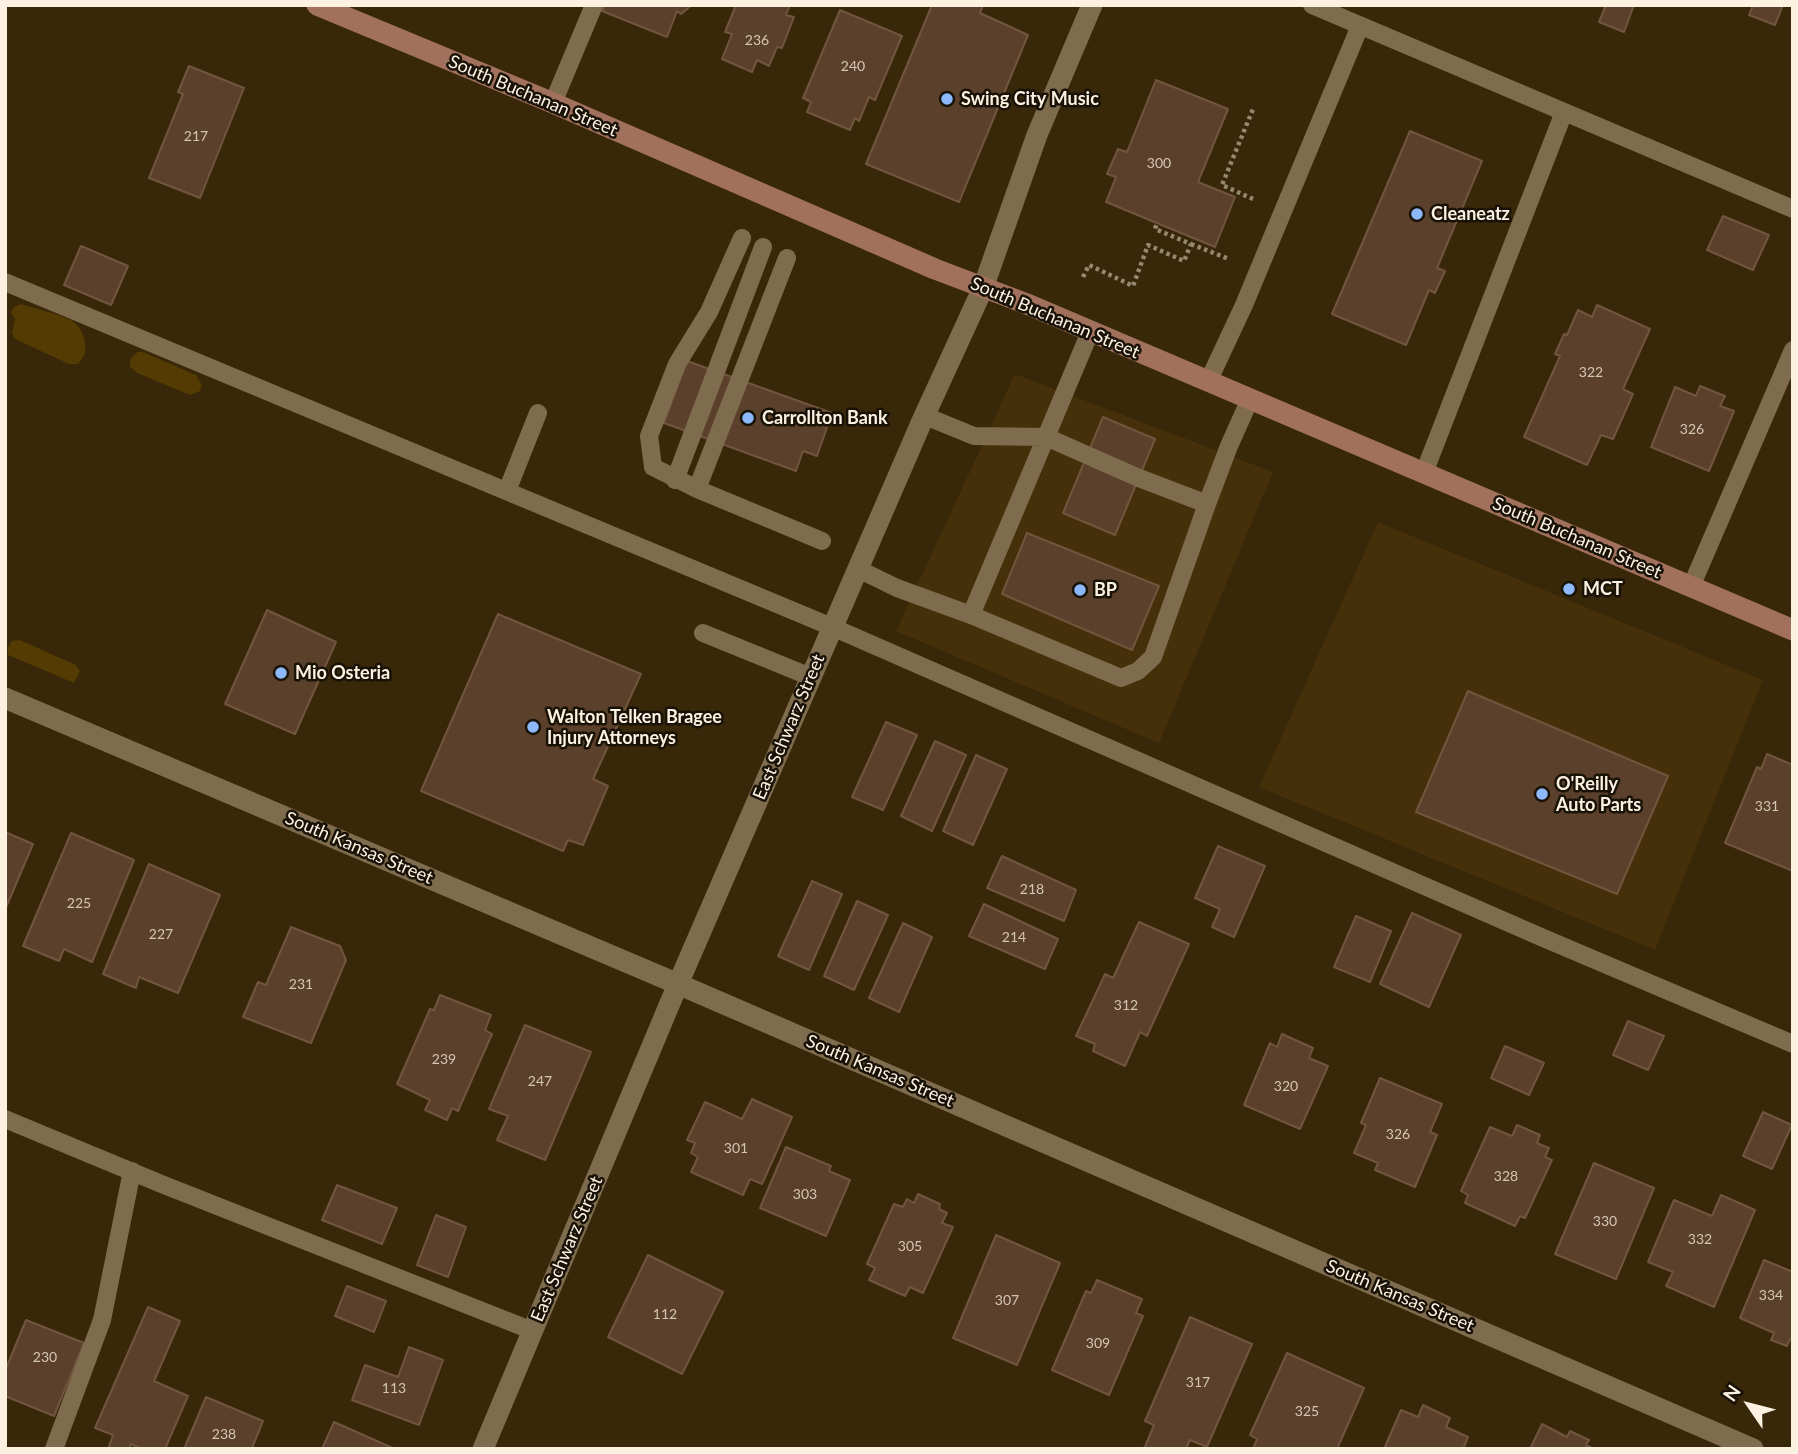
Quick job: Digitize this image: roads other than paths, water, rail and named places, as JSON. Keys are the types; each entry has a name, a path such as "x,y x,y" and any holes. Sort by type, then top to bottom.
{"main road":[{"name":"South Buchanan Street","path":"317,5 1793,630"}],"street":[{"name":"East Schwarz Street","path":"483,1449 678,984 832,627 983,288 1037,135 1092,5"},
{"name":"South Kansas Street","path":"5,698 678,984 1753,1449"}],"lane":[{"path":"553,103 594,5"},
{"path":"1312,5 1793,209"},
{"path":"1208,382 1244,305 1360,26"},
{"path":"1423,473 1564,112"},
{"path":"742,238 709,312 677,364 649,436 653,467 675,480 822,541"},
{"path":"675,480 763,247"},
{"path":"697,489 787,258"},
{"path":"5,282 832,627 1529,932 1793,1044"},
{"path":"971,615 1090,332"},
{"path":"1691,587 1793,351"},
{"path":"858,569 897,588 971,615 1121,678 1138,671 1153,656 1228,446 1250,399"},
{"path":"506,491 538,413"},
{"path":"925,416 974,436 1046,438 1139,478 1207,503"},
{"path":"703,633 811,677"},
{"path":"5,1119 533,1331"},
{"path":"54,1449 102,1320 132,1171"}],"place":[{"name":"Swing City Music","path":"947,99"},
{"name":"Cleaneatz","path":"1417,214"},
{"name":"Carrollton Bank","path":"748,418"},
{"name":"MCT","path":"1569,589"},
{"name":"BP","path":"1080,590"},
{"name":"Mio Osteria","path":"281,673"},
{"name":"Walton Telken Bragee Injury Attorneys","path":"533,727"},
{"name":"O'Reilly Auto Parts","path":"1542,794"}]}
